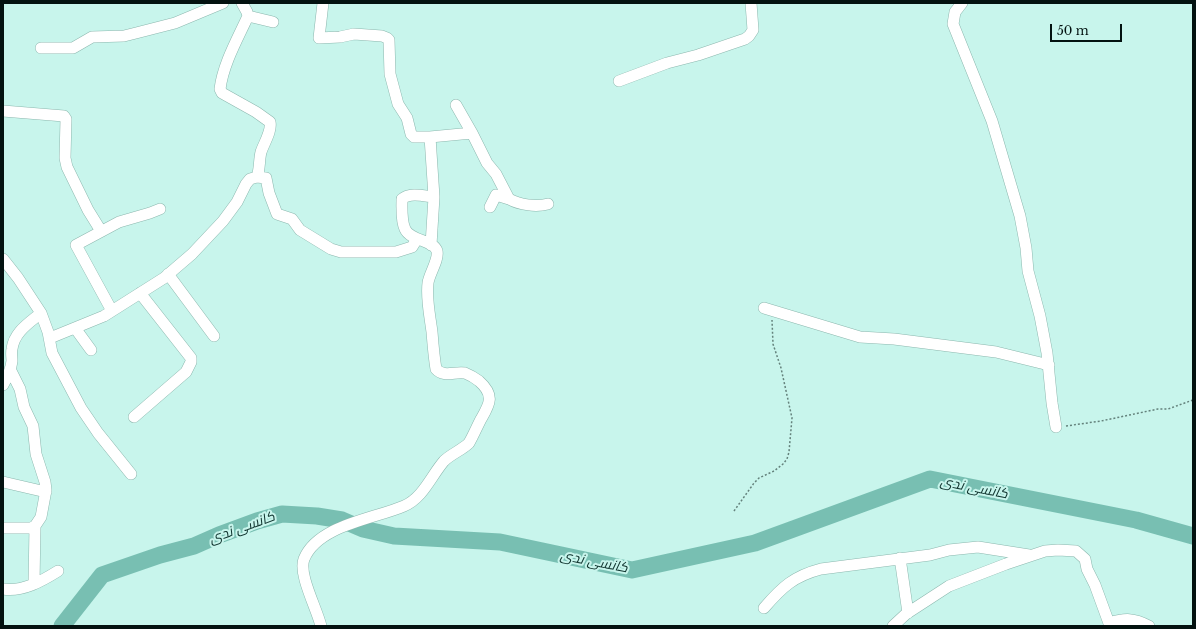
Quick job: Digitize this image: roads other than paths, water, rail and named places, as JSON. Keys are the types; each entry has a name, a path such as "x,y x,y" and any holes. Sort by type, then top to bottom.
{"street":[{"path":"41,48 73,48 92,37 136,34 175,23 223,3"},
{"path":"242,3 248,16 222,77 220,89 222,93 256,112 270,122 271,126 261,151 259,172 257,177"},
{"path":"324,3 319,38 340,38 354,34 382,36 389,40 390,74 398,104 408,118 411,134 414,137 472,133"},
{"path":"619,81 667,63 698,55 745,39 753,30 751,3"},
{"path":"962,3 955,12 953,24 992,121 1020,216 1026,248 1028,272 1040,316 1056,427"},
{"path":"248,16 273,22"},
{"path":"456,105 487,163 496,174 509,199"},
{"path":"3,111 64,116 66,119 65,158 67,167 88,210 101,231"},
{"path":"430,137 434,197 432,245"},
{"path":"50,338 99,319 164,278 192,254 223,221 237,202 246,184 250,179 257,177 266,178 277,214 292,219 300,230 331,248 341,252 396,252 412,246 417,239"},
{"path":"321,626 304,576 303,566 304,559 316,542 333,531 405,506 414,500 445,461 465,447 487,410 489,403 490,394 475,378 464,373 442,374 436,369 428,302 428,282 437,253 435,247 432,245 407,233 404,227 402,198 410,195 434,197"},
{"path":"490,207 496,195 536,206 548,204"},
{"path":"112,311 76,245 119,222 160,209"},
{"path":"3,259 18,278 41,313 50,338 52,353 81,408 131,474"},
{"path":"168,274 214,336"},
{"path":"134,417 186,372 191,362 191,358 140,293"},
{"path":"768,309 860,337 894,339 996,352 1048,365"},
{"path":"3,385 10,369 12,349 17,335 41,313"},
{"path":"74,328 91,350"},
{"path":"10,369 20,389 24,407 33,426 36,454 45,482 46,492 41,517 35,526 34,584"},
{"path":"3,482 46,492"},
{"path":"3,528 30,528 35,526"},
{"path":"764,608 788,583 807,572 821,569 930,555 949,550 978,547 1032,556"},
{"path":"893,626 908,613 949,586 980,573 1045,551 1058,550 1076,551 1085,559 1087,569 1092,577 1109,624 1126,619 1139,621 1149,626"},
{"path":"900,558 908,613"},
{"path":"3,589 15,590 34,584 45,580 58,571"}],"waterway":[{"name":"کانسی ندی","path":"62,626 102,575 160,555 194,546 257,521 282,514 317,516 342,520 363,529 394,536 500,542 632,570 755,543 930,479 1136,520 1193,536"}]}
